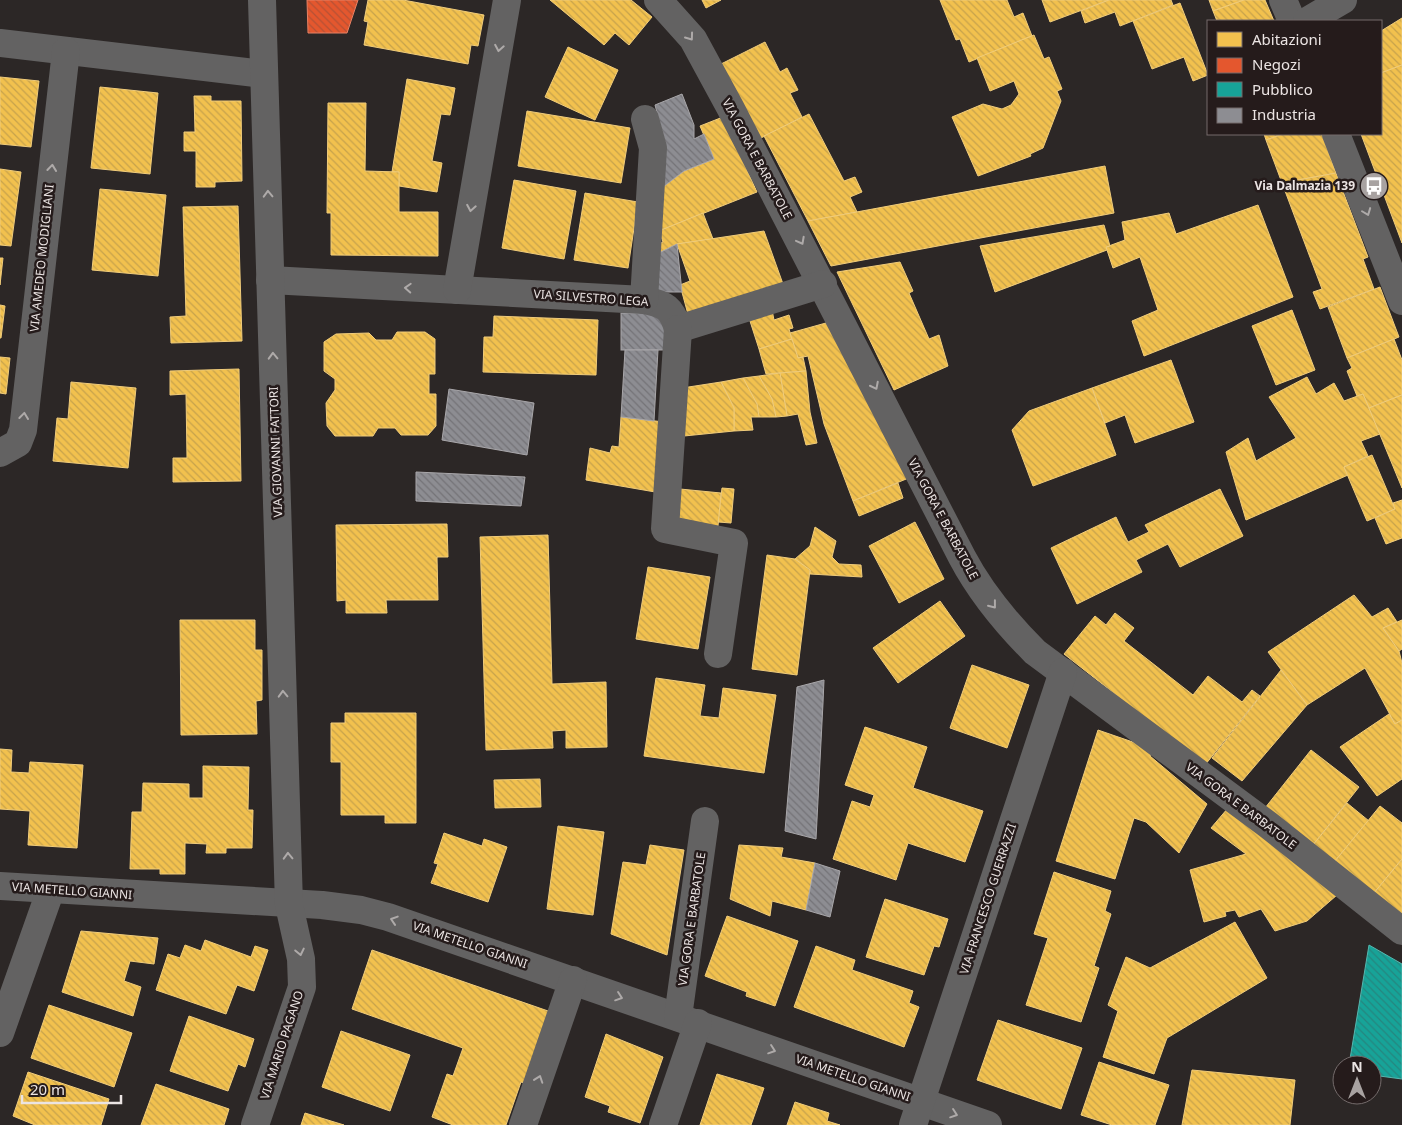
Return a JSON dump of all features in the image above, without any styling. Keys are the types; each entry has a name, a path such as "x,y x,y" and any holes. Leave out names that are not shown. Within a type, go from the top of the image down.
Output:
{"street":[{"name":"VIA GIOVANNI FATTORI","path":"262,0 289,905"},
{"path":"457,290 508,0"},
{"name":"VIA GORA E BARBATOLE","path":"658,0 693,39 823,284 970,571 985,595 1020,637 1036,652 1267,824 1402,930"},
{"path":"1284,0 1292,20"},
{"path":"1309,20 1343,0"},
{"path":"0,43 264,74"},
{"name":"VIA AMEDEO MODIGLIANI","path":"0,453 18,443 24,423 66,51"},
{"path":"644,300 653,148 645,119"},
{"path":"1336,135 1402,301"},
{"name":"VIA SILVESTRO LEGA","path":"270,280 644,300 655,302 674,314 678,329"},
{"path":"718,654 734,543 665,529 678,329 823,284"},
{"name":"VIA FRANCESCO GUERRAZZI","path":"916,1114 1063,672"},
{"name":"VIA GORA E BARBATOLE","path":"663,1125 688,1020 705,821"},
{"name":"VIA METELLO GIANNI","path":"0,886 346,908 369,912 688,1020 916,1114 988,1125"},
{"path":"0,1033 51,890"},
{"name":"VIA MARIO PAGANO","path":"255,1125 302,987 302,959 289,905"},
{"path":"523,1125 573,980"}],"building: Abitazioni":[{"path":"368,0 403,0 484,15 478,46 471,45 468,64 364,45 368,22 364,21"},
{"path":"550,0 631,0 652,17 629,45 615,33 604,45"},
{"path":"702,0 721,0 706,8"},
{"path":"940,0 1007,0 1014,17 1023,13 1032,36 969,62 960,39 956,40"},
{"path":"1042,0 1109,0 1050,22"},
{"path":"1109,0 1171,0 1173,5 1120,26 1115,12 1085,23 1081,11"},
{"path":"1209,0 1244,0 1213,11"},
{"path":"1244,0 1265,0 1274,20 1217,20 1213,11"},
{"path":"1180,3 1207,75 1193,81 1184,57 1152,69 1133,21"},
{"path":"1402,18 1402,65 1382,73 1382,30"},
{"path":"1034,35 1044,59 1049,57 1062,89 1057,91 1061,101 1043,148 1030,154 1031,156 978,176 952,117 983,104 1002,109 1011,105 1019,94 1014,81 990,91 977,58"},
{"path":"765,42 780,72 787,68 798,90 790,93 802,117 759,139 721,64"},
{"path":"568,47 618,70 595,120 545,97"},
{"path":"1402,65 1402,243 1361,135 1382,135 1382,73"},
{"path":"0,77 39,81 31,147 0,144"},
{"path":"407,79 455,88 450,115 441,114 432,161 442,163 437,192 399,186 399,172 392,172"},
{"path":"100,87 158,93 150,174 91,168"},
{"path":"194,96 211,96 211,101 241,101 242,181 215,182 215,187 196,187 196,151 184,151 184,132 195,132"},
{"path":"328,103 366,103 365,171 399,172 399,212 438,212 438,256 331,255 331,213 327,213"},
{"path":"527,111 630,128 621,183 518,166"},
{"path":"809,114 844,181 855,177 862,192 850,197 857,212 808,221 764,136"},
{"path":"723,117 757,192 659,231 659,190 684,171 714,159 700,126"},
{"path":"1264,135 1280,135 1266,140"},
{"path":"1280,135 1322,135 1336,173 1282,183 1266,140"},
{"path":"1105,166 1114,213 831,266 808,221"},
{"path":"0,169 21,172 11,246 0,245"},
{"path":"1336,173 1368,257 1363,259 1374,289 1320,309 1313,292 1322,289 1282,183"},
{"path":"514,180 576,191 564,259 502,248"},
{"path":"100,189 166,195 158,276 92,270"},
{"path":"585,193 638,202 628,268 574,260"},
{"path":"1258,205 1293,297 1144,356 1132,321 1158,310 1140,257 1113,268 1106,247 1125,240 1122,222 1169,213 1176,234"},
{"path":"238,206 242,341 171,343 170,317 186,316 183,207"},
{"path":"703,213 713,239 677,244 657,254 656,245 663,242 659,231"},
{"path":"1104,225 1110,246 1106,247 1107,250 995,292 980,246"},
{"path":"764,231 783,284 689,318 680,285 690,281 677,244"},
{"path":"0,258 3,258 0,285"},
{"path":"900,262 913,291 909,293 929,339 939,335 948,366 894,390 837,272"},
{"path":"1380,287 1399,337 1347,358 1328,307"},
{"path":"0,305 5,306 1,338 0,338"},
{"path":"772,310 774,320 789,315 793,328 789,329 792,339 759,349 749,318"},
{"path":"1292,310 1315,370 1276,385 1252,326"},
{"path":"494,316 598,320 596,375 483,372 484,337 493,337"},
{"path":"833,321 911,477 853,501 824,424 808,356 798,358 790,333"},
{"path":"397,332 425,332 435,339 435,374 429,374 429,394 436,394 436,426 428,435 401,435 395,428 378,428 373,436 335,436 327,426 326,403 335,390 335,379 324,371 324,342 336,334 369,333 376,340 392,340"},
{"path":"792,339 798,358 803,357 806,371 766,374 759,349"},
{"path":"1394,339 1402,360 1402,395 1369,408 1363,394 1357,396 1347,371 1352,368 1347,358"},
{"path":"0,357 10,358 6,394 0,393"},
{"path":"1171,360 1194,422 1135,443 1125,415 1105,423 1092,388"},
{"path":"239,369 241,481 173,482 173,458 187,458 186,394 170,395 170,371"},
{"path":"806,371 810,412 817,443 806,445 798,414 787,416 780,373"},
{"path":"780,373 787,416 776,417 772,399 759,376"},
{"path":"759,376 772,399 776,417 759,417 757,404 743,378"},
{"path":"1307,377 1316,394 1334,383 1344,401 1363,394 1380,434 1361,441 1368,456 1344,467 1348,475 1246,520 1226,452 1248,438 1256,461 1296,438 1269,397"},
{"path":"743,378 757,404 759,417 751,417 753,430 734,431 734,408 721,382"},
{"path":"71,382 136,388 128,468 53,461 57,418 68,419"},
{"path":"721,382 734,408 734,431 684,436 682,388"},
{"path":"1092,388 1116,455 1033,486 1012,430 1029,411"},
{"path":"1402,395 1402,488 1369,408"},
{"path":"621,417 664,422 661,493 586,480 590,448 610,453 612,446 619,447"},
{"path":"1372,455 1395,509 1367,521 1344,467"},
{"path":"898,483 903,498 859,516 853,501"},
{"path":"722,488 734,489 731,523 718,522"},
{"path":"680,489 721,493 718,526 677,522"},
{"path":"1220,489 1243,536 1180,567 1168,544 1136,560 1142,572 1077,604 1051,548 1116,517 1128,542 1149,532 1145,525"},
{"path":"1402,500 1402,538 1386,544 1375,518 1395,509 1393,503"},
{"path":"915,522 944,579 899,603 869,546"},
{"path":"447,524 448,557 437,557 438,600 386,600 387,613 346,613 346,600 337,601 336,525"},
{"path":"815,527 836,541 832,557 839,564 861,565 862,577 810,574 810,570 795,559 810,546"},
{"path":"548,535 552,684 606,682 607,747 566,748 566,730 552,731 553,748 486,750 480,537"},
{"path":"767,555 795,559 810,570 797,675 752,669"},
{"path":"648,567 710,577 698,649 636,639"},
{"path":"1354,595 1372,617 1388,608 1397,622 1383,628 1399,651 1402,663 1402,720 1395,724 1365,668 1307,705 1268,652"},
{"path":"940,601 965,636 898,683 873,648"},
{"path":"1115,613 1134,628 1124,641 1193,695 1208,676 1242,702 1252,690 1260,696 1205,765 1064,654 1095,616 1106,625"},
{"path":"180,620 255,620 255,650 262,650 262,700 256,701 257,734 181,735"},
{"path":"1402,620 1402,649 1399,651 1383,628"},
{"path":"972,665 1029,685 1007,748 950,728"},
{"path":"1281,670 1307,705 1242,781 1212,758"},
{"path":"656,678 705,685 700,716 719,718 723,688 776,695 764,773 644,756"},
{"path":"345,713 416,713 416,823 385,823 385,815 341,815 341,762 331,762 331,723 345,723"},
{"path":"1389,714 1395,724 1402,720 1402,779 1377,796 1340,747"},
{"path":"865,727 927,747 913,788 983,811 965,862 908,843 896,880 833,859 852,801 870,807 874,795 845,785"},
{"path":"1098,730 1153,749 1150,756 1207,804 1179,853 1146,822 1134,818 1115,879 1056,861"},
{"path":"0,749 12,750 11,772 29,773 30,762 83,765 77,848 28,845 30,811 0,809"},
{"path":"1311,750 1359,787 1313,845 1265,808"},
{"path":"203,766 249,767 248,810 253,810 252,848 226,848 226,853 206,853 207,844 185,843 185,874 160,874 160,869 130,869 132,812 142,812 143,783 189,784 189,798 203,798"},
{"path":"540,779 541,807 495,808 494,780"},
{"path":"1347,803 1369,821 1335,861 1313,845"},
{"path":"1380,806 1402,823 1402,859 1374,893 1335,861"},
{"path":"1228,808 1337,895 1307,921 1275,931 1261,909 1239,917 1235,910 1225,912 1226,916 1204,922 1190,870 1246,854 1211,828"},
{"path":"558,826 604,832 593,915 547,909"},
{"path":"444,833 482,846 484,839 507,847 488,902 431,883 438,864 434,863"},
{"path":"650,845 684,850 667,955 611,934 623,862 646,865"},
{"path":"739,845 783,848 781,857 815,863 806,910 772,901 770,916 730,899"},
{"path":"1402,859 1402,915 1374,893"},
{"path":"1054,872 1111,891 1105,911 1111,914 1094,966 1099,968 1081,1022 1026,1005 1048,938 1034,934"},
{"path":"885,899 948,919 939,947 934,946 924,975 866,957"},
{"path":"727,916 798,941 775,1006 746,996 747,992 705,976"},
{"path":"1235,922 1267,978 1167,1038 1154,1074 1103,1057 1118,1011 1108,1005 1126,957 1150,968"},
{"path":"81,931 158,938 154,964 130,961 124,981 141,987 133,1016 62,992"},
{"path":"205,940 251,957 255,946 268,950 254,991 237,985 226,1014 156,990 168,954 180,958 185,945 201,951"},
{"path":"816,946 855,960 852,970 913,991 909,1003 919,1007 904,1047 794,1007"},
{"path":"372,950 551,1012 526,1084 521,1082 506,1125 453,1125 432,1117 447,1074 453,1076 463,1048 352,1009"},
{"path":"49,1005 132,1033 114,1087 31,1058"},
{"path":"189,1016 254,1039 245,1067 238,1064 228,1091 170,1071"},
{"path":"998,1020 1082,1048 1061,1109 977,1080"},
{"path":"341,1031 410,1055 390,1111 322,1087"},
{"path":"606,1034 663,1057 640,1123 608,1112 610,1106 585,1097"},
{"path":"1099,1062 1169,1085 1155,1125 1112,1125 1081,1115"},
{"path":"1192,1070 1295,1080 1290,1125 1182,1125"},
{"path":"28,1072 109,1099 101,1125 35,1125 13,1116"},
{"path":"717,1074 764,1088 751,1125 700,1125"},
{"path":"156,1084 229,1109 224,1125 141,1125"},
{"path":"795,1102 829,1113 827,1121 840,1125 787,1125"},
{"path":"305,1113 344,1125 301,1125"}],"building: Negozi":[{"path":"307,0 358,0 347,33 308,33"}],"building: Pubblico":[{"path":"1369,945 1402,964 1402,1079 1382,1076 1382,1055 1351,1055"}],"building: Industria":[{"path":"682,94 694,125 694,139 704,134 714,159 684,171 659,190 666,146 655,105"},
{"path":"677,244 682,292 655,292 657,254"},
{"path":"621,313 666,313 666,350 621,350"},
{"path":"625,350 658,350 654,421 621,417"},
{"path":"449,389 534,403 527,455 442,440"},
{"path":"416,472 525,477 521,506 416,501"},
{"path":"824,680 816,839 785,831 797,687"},
{"path":"815,863 840,871 830,917 806,910"}],"place":[{"name":"Via Dalmazia 139","path":"1374,186"}]}
